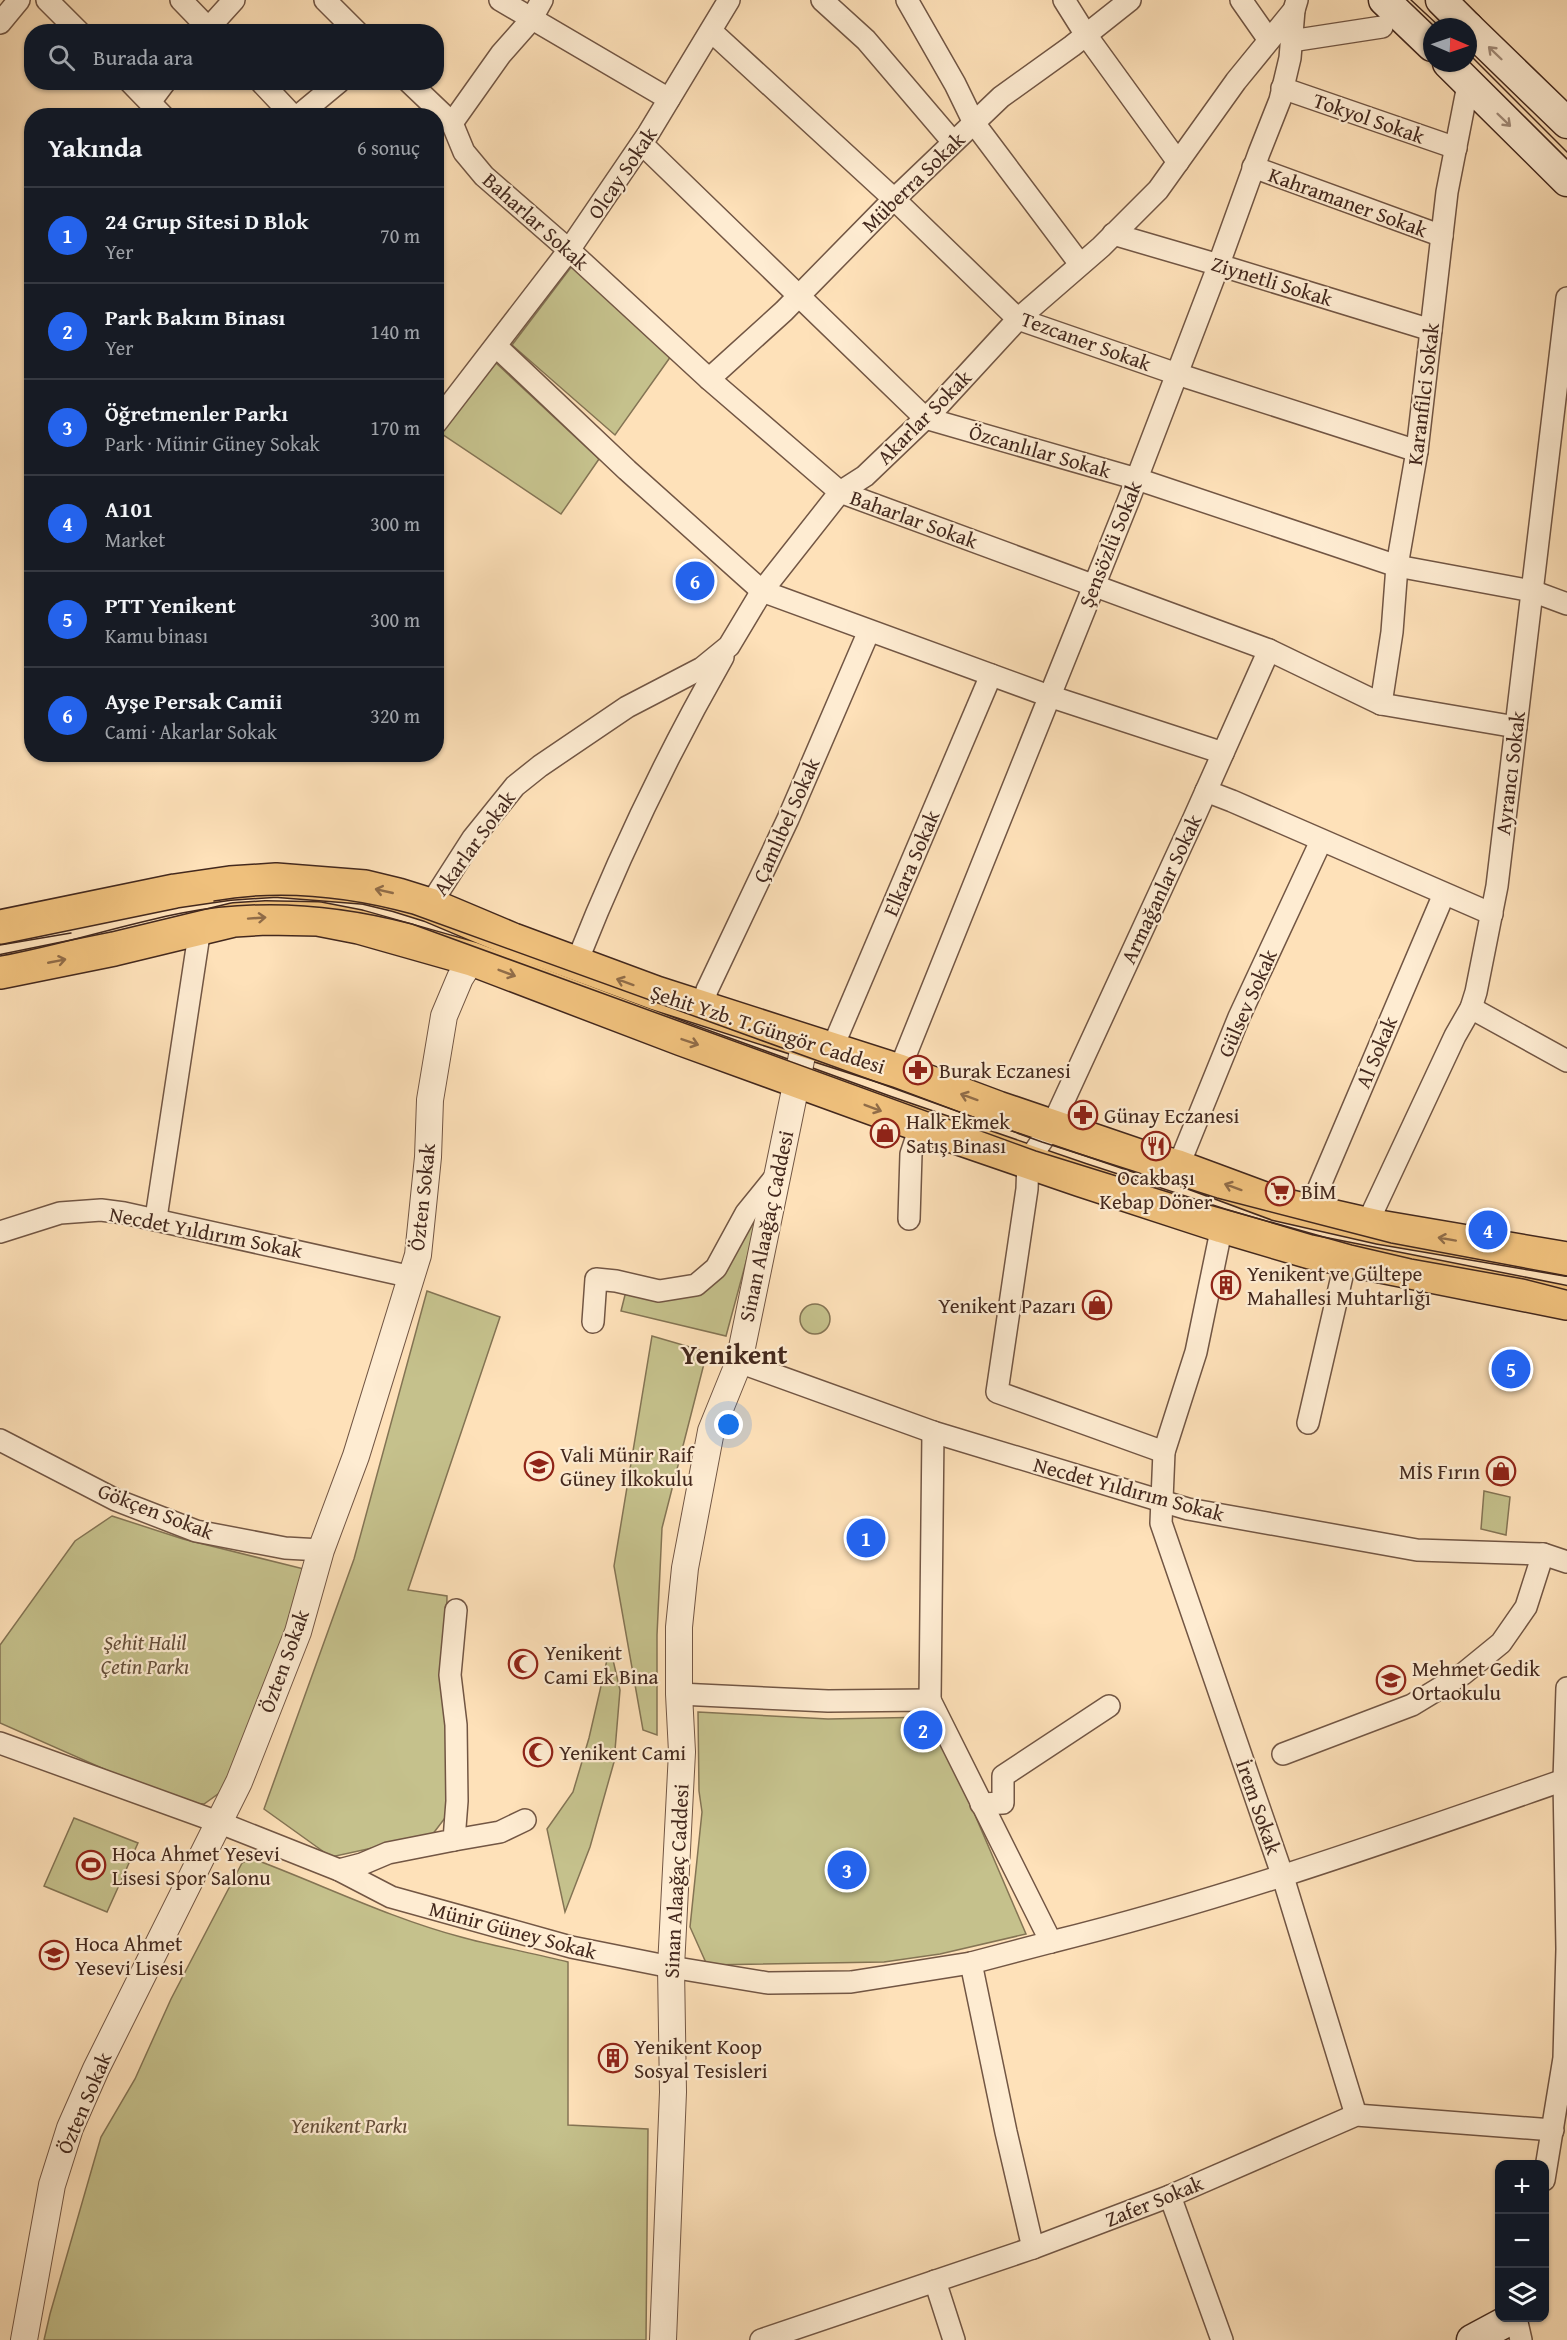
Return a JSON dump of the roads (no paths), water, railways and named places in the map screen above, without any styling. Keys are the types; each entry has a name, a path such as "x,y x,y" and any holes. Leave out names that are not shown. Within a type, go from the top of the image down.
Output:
{"main road":[{"path":"1441,0 1459,18"},
{"path":"1383,13 1423,40"},
{"path":"1477,36 1567,123"},
{"path":"1456,72 1567,181"},
{"name":"Şehit Yzb. T.Güngör Caddesi","path":"0,927 175,891 230,883 276,880 365,887 398,894 429,905 576,964 702,1009 898,1071 1052,1126 1178,1167 1278,1204 1367,1224 1567,1259"},
{"name":"Şehit Yzb. T.Güngör Caddesi","path":"0,972 114,950 234,920 266,918 318,920 381,933 472,959 682,1039 921,1125 1222,1226 1310,1252 1567,1303"},
{"path":"1472,2340 1506,2322"}],"street":[{"path":"0,23 19,0"},
{"path":"47,0 71,24"},
{"path":"181,0 203,24"},
{"path":"213,24 234,0"},
{"path":"325,0 349,24"},
{"path":"500,0 669,99"},
{"path":"452,123 501,54 531,20 542,0"},
{"name":"Olcay Sokak","path":"444,413 569,250 642,144 729,0"},
{"path":"822,0 866,40 953,142"},
{"path":"907,0 956,84 974,123 1080,264"},
{"path":"1064,0 1086,35 1178,162"},
{"name":"Müberra Sokak","path":"709,379 798,296 894,199 1001,97 1130,0"},
{"path":"1242,0 1269,40"},
{"name":"Akarlar Sokak","path":"429,905 473,838 515,786 540,766 627,707 702,668 729,646 762,591 840,492 865,476 925,418 1018,319 1113,234 1158,190 1236,81 1296,5"},
{"name":"Şensözlü Sokak","path":"898,1071 1137,479 1219,265 1282,88 1296,5"},
{"path":"1291,41 1383,13"},
{"name":"Tezcaner Sokak","path":"711,31 894,199 1018,319 1177,374 1417,451"},
{"name":"Karanfilci Sokak","path":"1381,704 1392,632 1397,566 1417,451 1448,192 1468,85"},
{"name":"Tokyol Sokak","path":"1282,88 1456,148"},
{"path":"138,90 156,108"},
{"path":"157,108 163,90"},
{"path":"269,90 287,108"},
{"path":"305,108 329,90"},
{"name":"Baharlar Sokak","path":"417,90 436,108"},
{"name":"Baharlar Sokak","path":"444,115 452,123 464,152 484,176 569,250 709,379 840,492 1269,650 1381,704 1516,727"},
{"name":"Özcanlılar Sokak","path":"642,144 925,418 1137,479 1397,566 1532,591 1567,604"},
{"name":"Kahramaner Sokak","path":"1253,167 1442,236"},
{"name":"Ziynetli Sokak","path":"1113,234 1431,330"},
{"name":"Ayrancı Sokak","path":"1367,1224 1455,1036 1471,1008 1492,914 1567,298"},
{"path":"496,346 627,470 762,591 1049,696 1223,753"},
{"name":"Çamlıbel Sokak","path":"702,1009 707,990 788,819 869,631"},
{"path":"576,964 678,736 729,646"},
{"name":"Armağanlar Sokak","path":"1028,1161 1052,1126 1269,650"},
{"name":"Elkara Sokak","path":"818,1046 991,675"},
{"path":"1206,791 1492,914"},
{"name":"Gülsev Sokak","path":"1178,1167 1239,1017 1321,841"},
{"name":"Al Sokak","path":"1309,1211 1444,894"},
{"path":"156,1218 200,928"},
{"name":"Özten Sokak","path":"24,2340 52,2185 70,2128 96,2069 239,1782 298,1632 321,1550 356,1456 418,1255 428,1157 430,1100 444,1016 460,978 472,959"},
{"path":"1471,1008 1567,1061"},
{"name":"Sinan Alaağaç Caddesi","path":"663,2340 673,2092 671,1967 682,1752 679,1627 694,1515 711,1431 739,1362 796,1079 818,1046"},
{"path":"909,1220 911,1154 921,1125"},
{"path":"1028,1161 1028,1189 997,1392 1164,1452"},
{"path":"593,1322 596,1279 659,1291 696,1285 716,1268 746,1213 776,1176"},
{"name":"Necdet Yıldırım Sokak","path":"0,1232 60,1213 101,1210 156,1218 411,1277"},
{"name":"İrem Sokak","path":"1222,1226 1196,1352 1164,1452 1161,1523 1283,1877 1356,2115"},
{"path":"1308,1423 1346,1259"},
{"name":"Necdet Yıldırım Sokak","path":"739,1362 933,1432 1188,1509 1417,1550 1543,1554 1567,1562"},
{"path":"933,1432 930,1700 1051,1941"},
{"name":"Gökçen Sokak","path":"0,1440 116,1500 196,1531 285,1548 321,1550"},
{"path":"1283,1754 1412,1705 1463,1674 1501,1643 1526,1607 1543,1554"},
{"path":"454,1840 457,1801 456,1725 450,1675 456,1610"},
{"path":"1548,2160 1564,2047 1567,1949 1564,1780 1567,1688"},
{"path":"679,1694 828,1701 930,1700"},
{"path":"981,1804 1003,1803 1003,1776 1109,1706"},
{"name":"Münir Güney Sokak","path":"0,1743 218,1822 339,1870 391,1898 571,1947 768,1983 850,1982 971,1963 1133,1922 1283,1877 1564,1780"},
{"path":"339,1870 362,1864 388,1853 500,1832 525,1820"},
{"path":"971,1963 1033,2248"},
{"name":"Zafer Sokak","path":"761,2340 1033,2248 1170,2196 1356,2115 1553,2130"},
{"path":"1170,2196 1222,2340"},
{"path":"935,2281 954,2340"},
{"path":"1515,2322 1521,2340"}],"tram line":[{"path":"1411,0 1430,18"},
{"path":"1477,62 1567,152"},
{"path":"214,901 264,895 313,896 363,903 412,914 1042,1142 1217,1198 1391,1243 1567,1276"},
{"path":"0,956 211,908 297,905 383,917 412,924 1036,1151 1210,1205 1352,1245 1412,1259 1524,1279 1567,1290"},
{"path":"0,945 71,933"}],"place":[{"name":"Ayşe Persak Camii","path":"695,581"},
{"name":"Burak Eczanesi","path":"918,1070"},
{"name":"Günay Eczanesi","path":"1083,1115"},
{"name":"Halk Ekmek Satış Binası","path":"885,1133"},
{"name":"Ocakbaşı Kebap Döner","path":"1156,1146"},
{"name":"BİM","path":"1280,1191"},
{"name":"A101","path":"1488,1230"},
{"name":"Yenikent ve Gültepe Mahallesi Muhtarlığı","path":"1226,1285"},
{"name":"Yenikent Pazarı","path":"1097,1305"},
{"name":"PTT Yenikent","path":"1511,1369"},
{"name":"Vali Münir Raif Güney İlkokulu","path":"539,1466"},
{"name":"MİS Fırın","path":"1501,1471"},
{"name":"24 Grup Sitesi D Blok","path":"866,1538"},
{"name":"Yenikent Cami Ek Bina","path":"523,1664"},
{"name":"Mehmet Gedik Ortaokulu","path":"1391,1680"},
{"name":"Park Bakım Binası","path":"923,1730"},
{"name":"Yenikent Cami","path":"538,1752"},
{"name":"Hoca Ahmet Yesevi Lisesi Spor Salonu","path":"91,1865"},
{"name":"Öğretmenler Parkı","path":"847,1870"},
{"name":"Hoca Ahmet Yesevi Lisesi","path":"54,1955"},
{"name":"Yenikent Koop Sosyal Tesisleri","path":"613,2058"}],"district":[{"name":"Yenikent","path":"734,1354"}],"park label":[{"name":"Şehit Halil Çetin Parkı","path":"145,1654"},
{"name":"Yenikent Parkı","path":"349,2125"}]}
